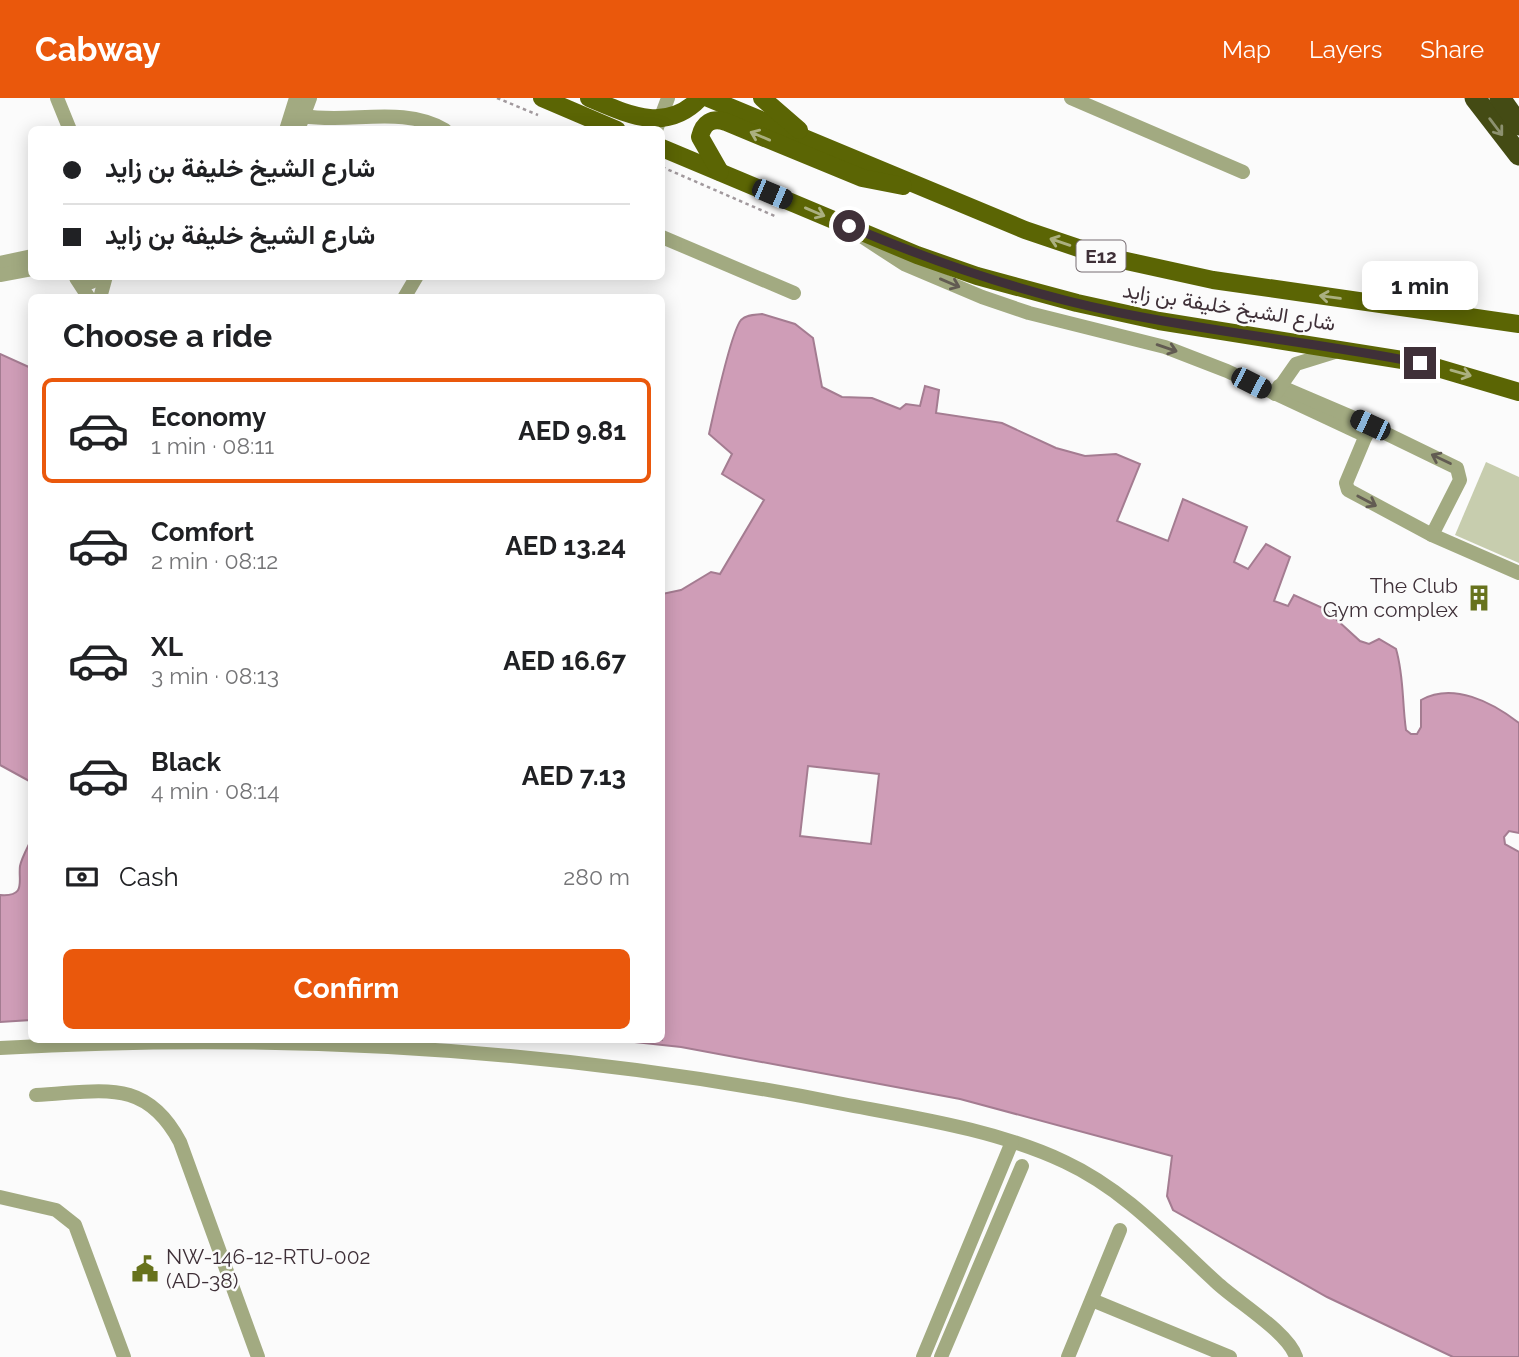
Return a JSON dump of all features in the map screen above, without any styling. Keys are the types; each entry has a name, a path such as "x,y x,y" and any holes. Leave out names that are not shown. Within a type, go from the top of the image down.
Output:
{"highway":[{"path":"1475,98 1519,155"},
{"path":"1500,98 1519,125"}],"main road":[{"path":"542,98 608,126"},
{"path":"589,98 658,125 683,112 700,98"},
{"name":"شارع الشيخ خليفة بن زايد","path":"708,98 1062,243 1137,265 1213,280 1519,324"},
{"path":"762,98 812,141"},
{"path":"721,173 700,137 705,124 712,120 726,122 862,178 890,185 917,185"},
{"name":"شارع الشيخ خليفة بن زايد","path":"665,149 947,266 1077,303 1159,321 1343,348 1457,372 1519,392"}],"street":[{"path":"57,98 69,126"},
{"path":"287,126 296,98"},
{"path":"310,98 300,123 404,115 425,119 438,126"},
{"path":"658,125 668,98"},
{"path":"1071,98 1243,172"},
{"path":"849,226 875,248 897,261 982,297 1029,313 1165,347 1277,391 1457,468 1460,480 1432,535"},
{"path":"665,238 794,293"},
{"path":"0,263 28,257"},
{"path":"0,275 28,269"},
{"path":"1277,391 1287,373 1301,360 1330,355 1343,348"},
{"path":"1368,430 1346,488 1432,535 1519,573"},
{"path":"0,1048 173,1043"},
{"path":"244,1043 351,1046 506,1057 732,1084 879,1111 1012,1142 1074,1166 1126,1198 1236,1300 1281,1334 1296,1357"},
{"path":"36,1095 117,1092 137,1096 156,1106 170,1122 180,1142 258,1357"},
{"path":"923,1357 1012,1142"},
{"path":"941,1357 1022,1166"},
{"path":"0,1197 56,1210 75,1225 124,1357"},
{"path":"1068,1357 1120,1230"},
{"path":"1092,1300 1230,1357"}],"path":[{"path":"497,98 548,119"},
{"path":"665,168 777,217"}],"green space":[{"path":"1486,462 1519,477 1519,563 1455,535"}],"shaded area":[{"path":"762,314 795,324 813,338 822,387 842,397 872,398 900,409 906,404 920,406 925,386 939,390 936,413 1002,423 1056,448 1085,456 1116,454 1140,464 1117,521 1168,541 1183,499 1247,527 1234,562 1248,569 1266,544 1290,557 1274,601 1288,606 1294,595 1325,609 1360,641 1369,644 1379,639 1396,649 1402,679 1406,730 1411,734 1417,734 1421,727 1421,700 1446,693 1485,702 1519,723 1519,833 1509,831 1504,837 1505,844 1519,852 1519,1357 1453,1357 1327,1297 1173,1210 1167,1196 1172,1156 960,1099 681,1047 644,1043 665,1043 665,593 681,590 711,572 720,574 764,500 722,474 732,454 709,434 732,341 741,320","holes":["808,766 879,774 871,844 800,836"]},
{"path":"0,354 28,367 28,780 0,765"},
{"path":"28,847 28,1020 0,1022 0,895 18,891 20,866"}],"place":[{"name":"The Club Gym complex","path":"1479,598"},
{"name":"NW-146-12-RTU-002 (AD-38)","path":"145,1269"}],"route":[{"path":"849,226 947,266 1077,303 1159,321 1281,338 1420,363"}]}
